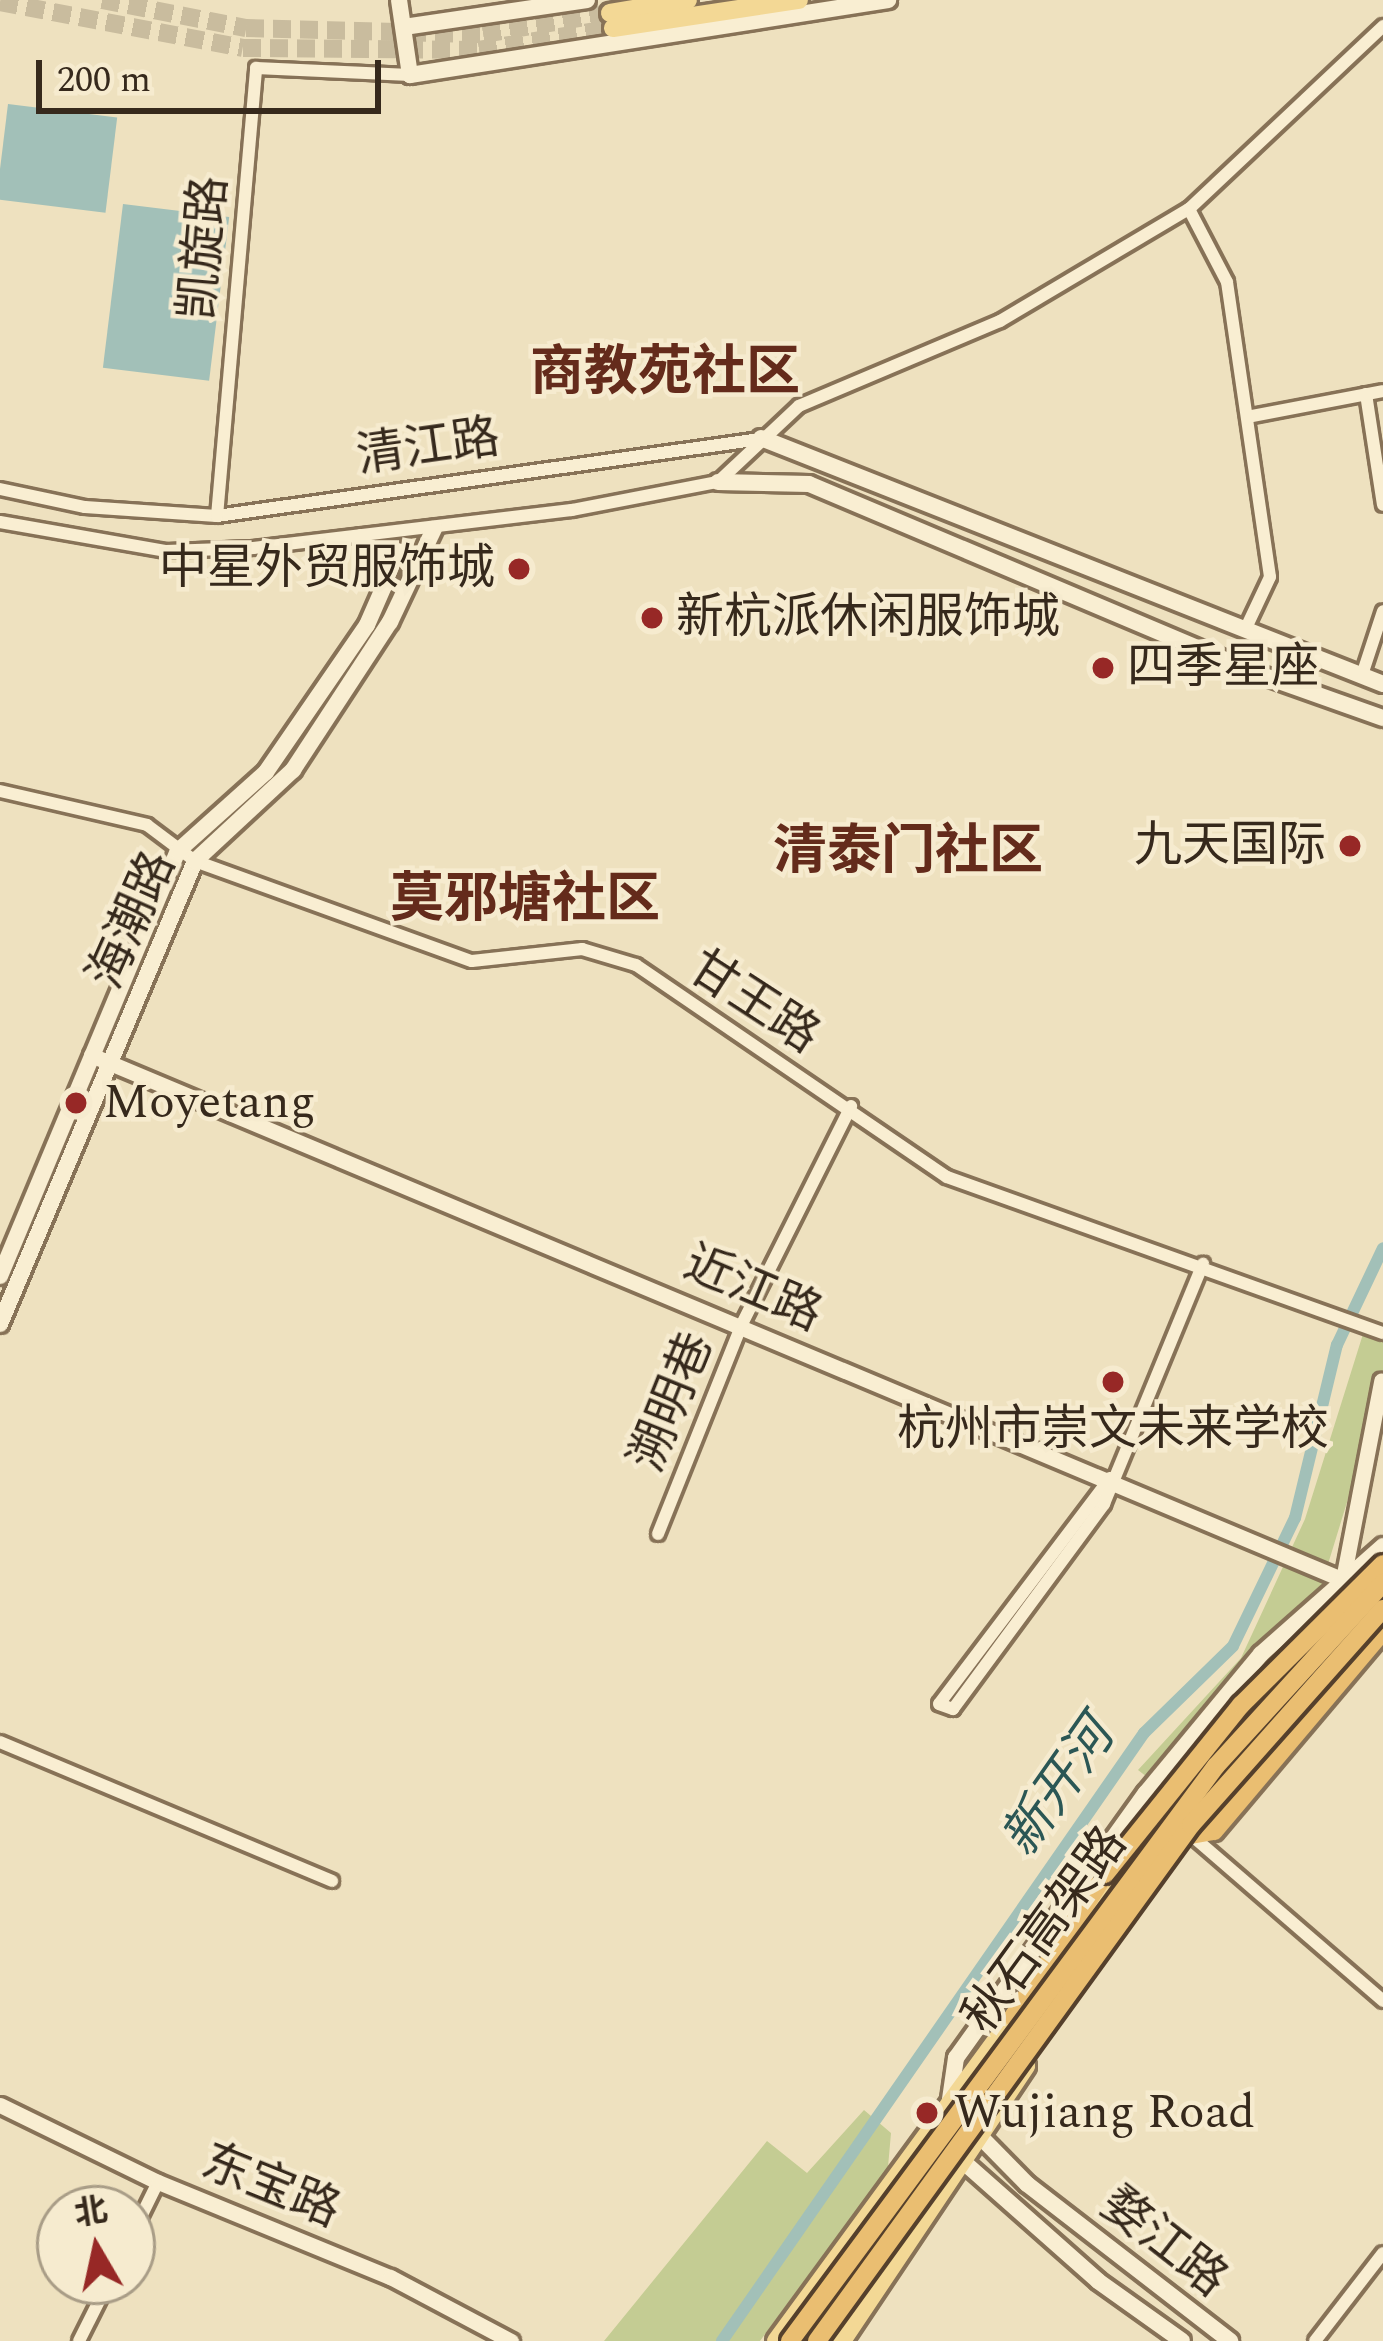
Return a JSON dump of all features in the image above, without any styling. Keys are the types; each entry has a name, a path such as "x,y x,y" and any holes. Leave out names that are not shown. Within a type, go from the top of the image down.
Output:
{"highway":[{"path":"1013,2017 1105,1874 1241,1705 1383,1565"},
{"name":"秋石高架路","path":"790,2341 1179,1814 1256,1717 1383,1583"},
{"name":"秋石高架路","path":"817,2341 1191,1826 1381,1606"},
{"path":"1191,1835 1214,1831 1383,1631"}],"main road":[{"path":"400,0 410,75 888,0"},
{"path":"404,27 587,0"},
{"path":"688,0 611,20 799,0"},
{"name":"清江路","path":"761,438 1383,684"},
{"name":"清江路","path":"718,482 809,484 1038,583 1383,718"},
{"name":"海潮路","path":"0,1324 111,1064 186,856 292,770 390,622 434,529"},
{"path":"362,537 384,586"},
{"path":"384,586 397,551 418,556"},
{"name":"海潮路","path":"0,1276 91,1055 186,856 266,772 367,625 384,586"},
{"path":"948,2105 956,2058 1146,1793 1261,1654 1343,1574 1383,1546"},
{"path":"776,2341 1167,1812 1383,1565"},
{"path":"842,2341 1241,1761 1381,1606"},
{"name":"婺江路","path":"948,2105 1120,2261 1230,2341"},
{"name":"婺江路","path":"932,2134 1098,2281 1182,2341"}],"street":[{"path":"718,482 799,406 1000,321 1189,209 1383,26"},
{"path":"1370,39 1383,52"},
{"name":"凯旋路","path":"217,516 256,68 410,75"},
{"path":"1189,209 1227,282 1270,577 1246,628"},
{"path":"1247,417 1383,391"},
{"path":"1366,394 1383,505"},
{"name":"清江路","path":"0,489 85,507 217,516 761,438"},
{"name":"清江路","path":"0,522 166,551 434,529 718,482"},
{"path":"1362,676 1383,611"},
{"name":"甘王路","path":"0,791 147,825 186,856 472,961 564,948 636,965 722,1029 851,1106 947,1177 1203,1264 1383,1333"},
{"name":"近江路","path":"91,1055 1343,1574 1381,1606"},
{"name":"溯明巷","path":"658,1534 741,1326 851,1106"},
{"path":"1110,1478 1084,1504 939,1704 953,1709 1104,1504 1110,1478 1203,1264"},
{"path":"1343,1574 1381,1381"},
{"path":"0,1742 332,1881"},
{"path":"1146,1793 1383,2001"},
{"name":"东宝路","path":"0,2105 158,2182 487,2325 511,2341"},
{"path":"156,2186 158,2182"},
{"path":"1315,2341 1383,2253"},
{"path":"79,2341 97,2305"},
{"path":"474,2341 487,2325"}],"green space":[{"path":"1363,1334 1383,1342 1383,1385 1305,1639 1178,1801 1138,1770 1241,1658 1305,1519"},
{"path":"864,2110 891,2133 888,2167 760,2341 604,2341 767,2141 807,2173"}],"water":[{"path":"8,104 117,117 105,213 0,200"},
{"path":"123,204 229,217 209,381 103,368"}],"waterway":[{"name":"新开河","path":"722,2341 1144,1733 1233,1646 1295,1518 1337,1345 1383,1248"}],"tunnel":[{"path":"102,0 246,28 483,34 610,13"},
{"path":"0,2 243,48 479,50 613,28"}],"place":[{"name":"中星外贸服饰城","path":"519,569"},
{"name":"新杭派休闲服饰城","path":"652,618"},
{"name":"四季星座","path":"1103,668"},
{"name":"九天国际","path":"1350,846"},
{"name":"Moyetang","path":"76,1103"},
{"name":"杭州市崇文未来学校","path":"1113,1382"},
{"name":"Wujiang Road","path":"927,2113"}],"district":[{"name":"商教苑社区","path":"665,373"},
{"name":"清泰门社区","path":"908,852"},
{"name":"莫邪塘社区","path":"525,900"}]}
